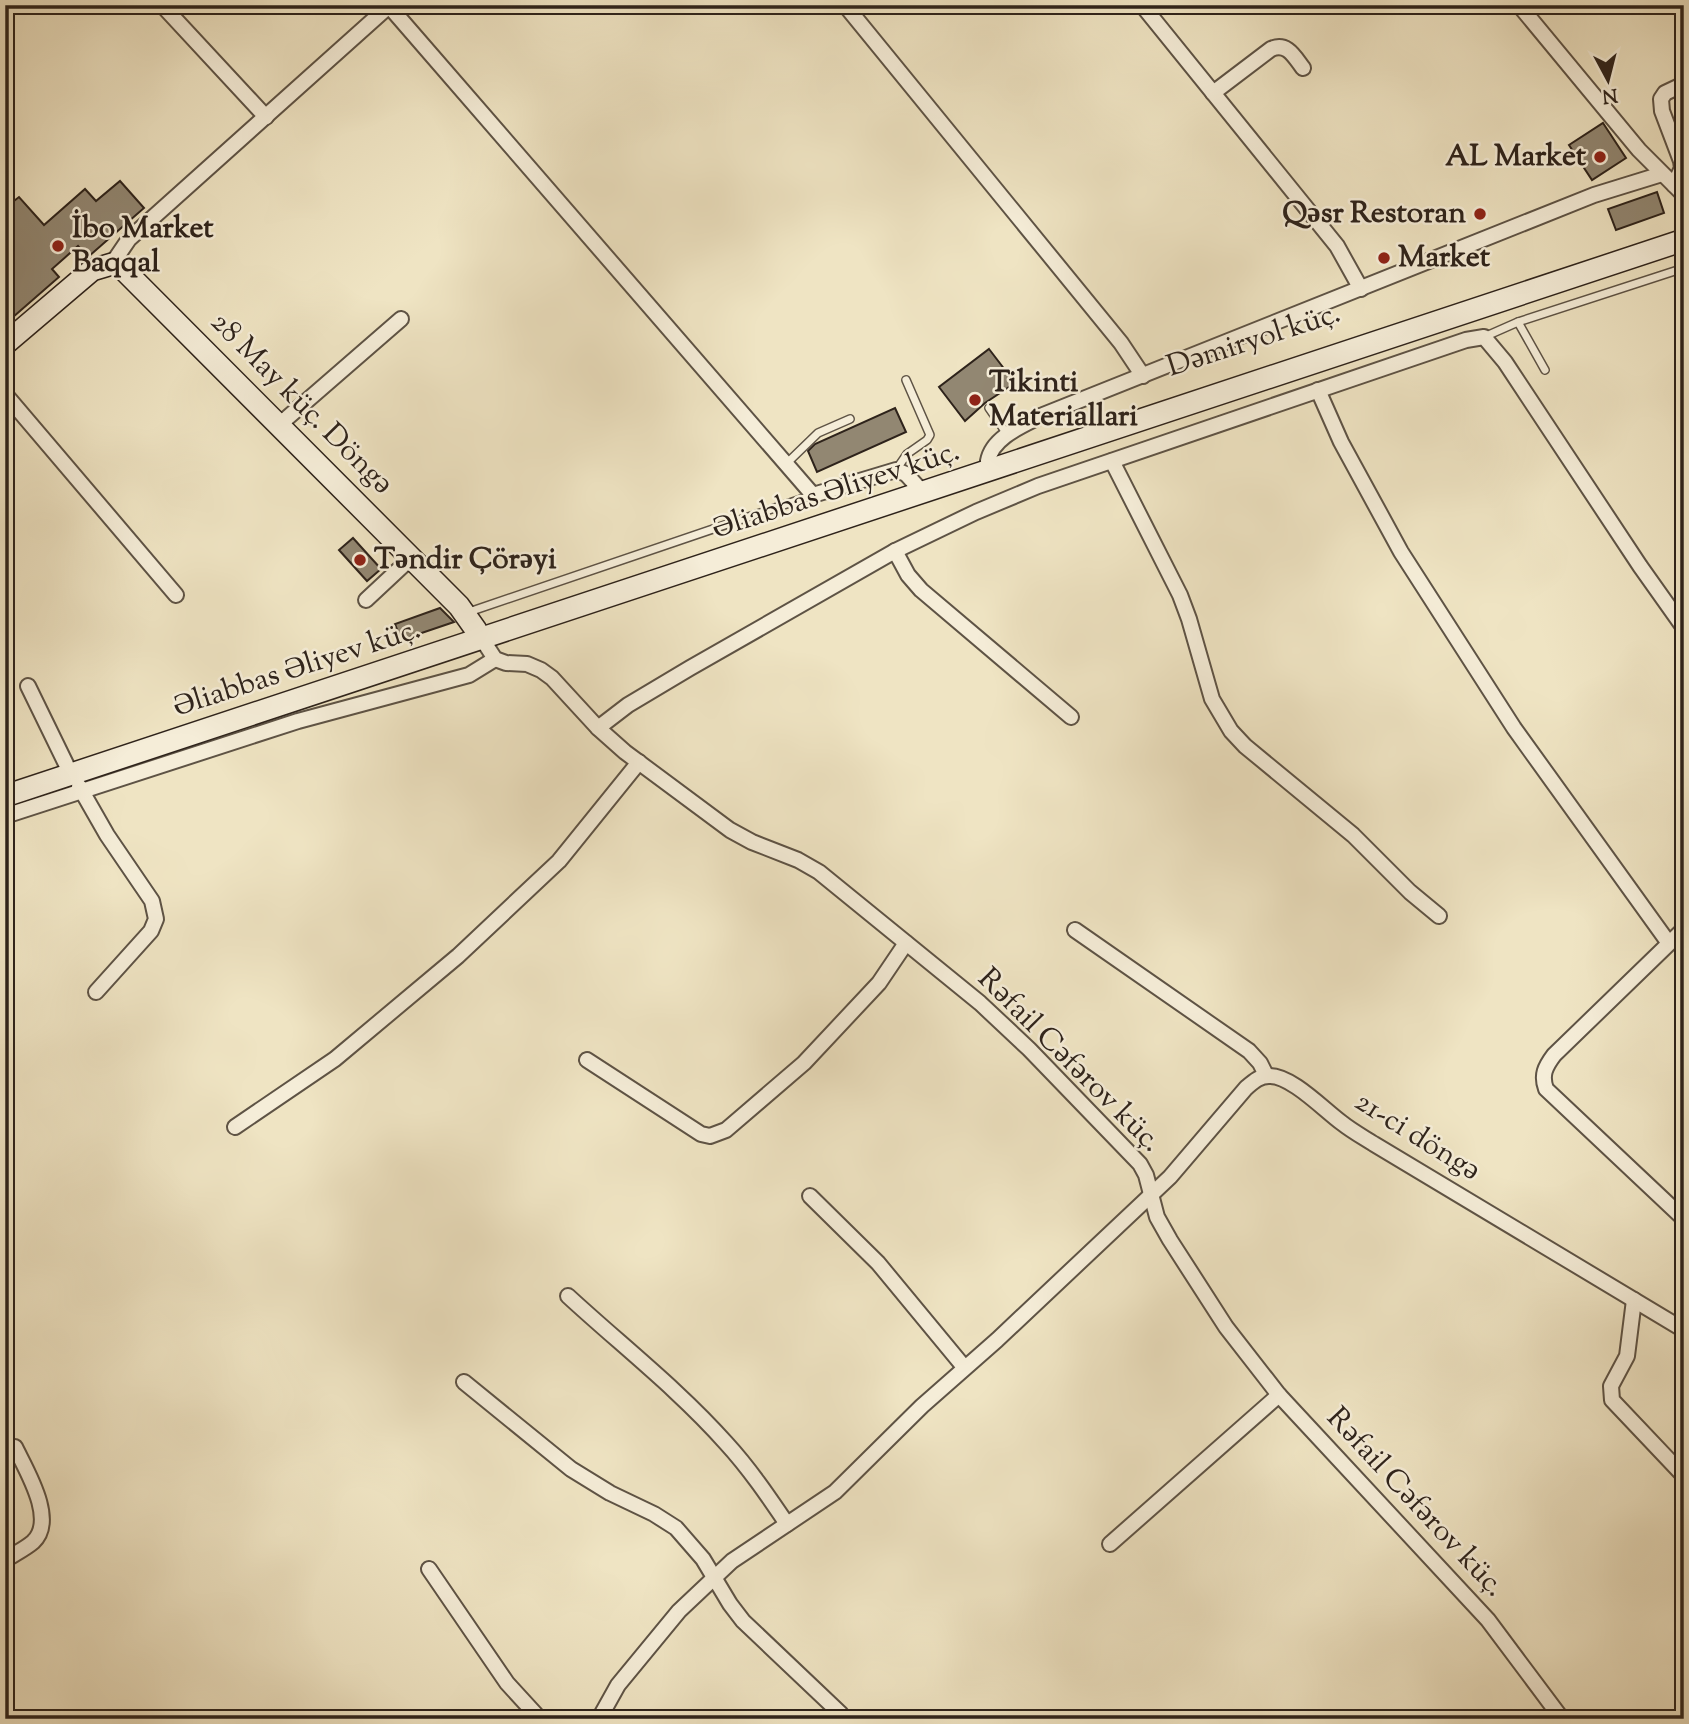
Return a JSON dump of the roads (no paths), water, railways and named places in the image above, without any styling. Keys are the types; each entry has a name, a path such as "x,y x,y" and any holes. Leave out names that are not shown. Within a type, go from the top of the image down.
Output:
{"main road":[{"name":"Dəmiryol küç.","path":"5,784 73,777 475,628 918,486 1684,230"},
{"name":"Əliabbas Əliyev küç.","path":"475,628 1684,240"},
{"path":"5,344 92,270 112,264"},
{"name":"28 May küç. Döngə","path":"112,264 128,272 411,558 475,628"},
{"path":"5,796 73,777"}],"street":[{"path":"162,5 266,117"},
{"path":"845,5 1121,343 1143,376"},
{"path":"1142,5 1338,246 1361,289"},
{"path":"1519,5 1639,150 1679,190"},
{"path":"112,264 129,239 389,6 813,495 896,470 906,474 918,486"},
{"path":"1213,93 1271,49 1279,46 1286,47 1303,68"},
{"path":"1679,190 1681,161 1662,111 1661,99 1665,93 1684,83"},
{"path":"988,461 997,444 1007,435 1043,415 1594,195 1662,174"},
{"path":"279,425 401,319"},
{"path":"598,728 652,690 895,551 976,512 1038,486 1466,340 1484,337 1505,362 1684,628"},
{"path":"1318,390 1341,442 1401,552 1514,728 1668,942"},
{"path":"5,394 176,595"},
{"path":"1112,461 1180,595 1212,699 1231,731 1245,746 1353,835 1410,892 1439,916"},
{"path":"895,551 908,575 921,590 1071,717"},
{"path":"366,600 411,558"},
{"path":"5,816 73,777 142,770 298,721 469,675 495,659 475,628"},
{"name":"Rəfail Cəfərov küç.","path":"495,659 506,663 527,664 541,670 552,678 598,728 730,830 798,860 818,872 981,1003 1048,1069 1140,1164 1146,1175 1157,1217 1170,1240 1227,1327 1279,1395 1489,1620 1562,1719"},
{"path":"28,686 73,777 107,835 152,901 156,919 151,931 96,992"},
{"path":"235,1127 334,1059 486,930 559,861 639,762"},
{"path":"1684,929 1554,1055 1546,1066 1542,1079 1546,1089 1684,1219"},
{"path":"598,1719 618,1685 647,1648 713,1578 732,1562 835,1492 964,1367 997,1340 1151,1194 1187,1158 1246,1088 1266,1075 1249,1051 1075,930"},
{"path":"587,1060 701,1134 719,1134 755,1107 804,1063 878,984 906,943"},
{"name":"21-ci döngə","path":"1266,1075 1278,1076 1290,1083 1374,1144 1634,1300 1681,1324"},
{"path":"810,1196 878,1263 964,1367"},
{"path":"568,1296 694,1410 725,1442 788,1524"},
{"path":"1634,1300 1627,1356 1611,1387 1612,1400 1684,1476"},
{"path":"464,1382 572,1469 610,1493 676,1528 691,1542 743,1621 841,1714"},
{"path":"1110,1544 1279,1395"},
{"path":"5,1560 34,1542 41,1531 43,1515 15,1447"},
{"path":"429,1569 507,1683 540,1719"}],"lane":[{"path":"1484,337 1518,322 1684,268"},
{"path":"1518,322 1545,370"},
{"path":"896,470 907,454 928,440 930,435 906,380"},
{"path":"989,408 1007,435"},
{"path":"786,464 818,433 850,419"},
{"path":"475,628 813,495"}],"place":[{"name":"AL Market","path":"1600,157"},
{"name":"Qəsr Restoran","path":"1480,214"},
{"name":"İbo Market Baqqal","path":"58,246"},
{"name":"Market","path":"1384,258"},
{"name":"Tikinti Materiallari","path":"975,400"},
{"name":"Təndir Çörəyi","path":"360,560"}]}
